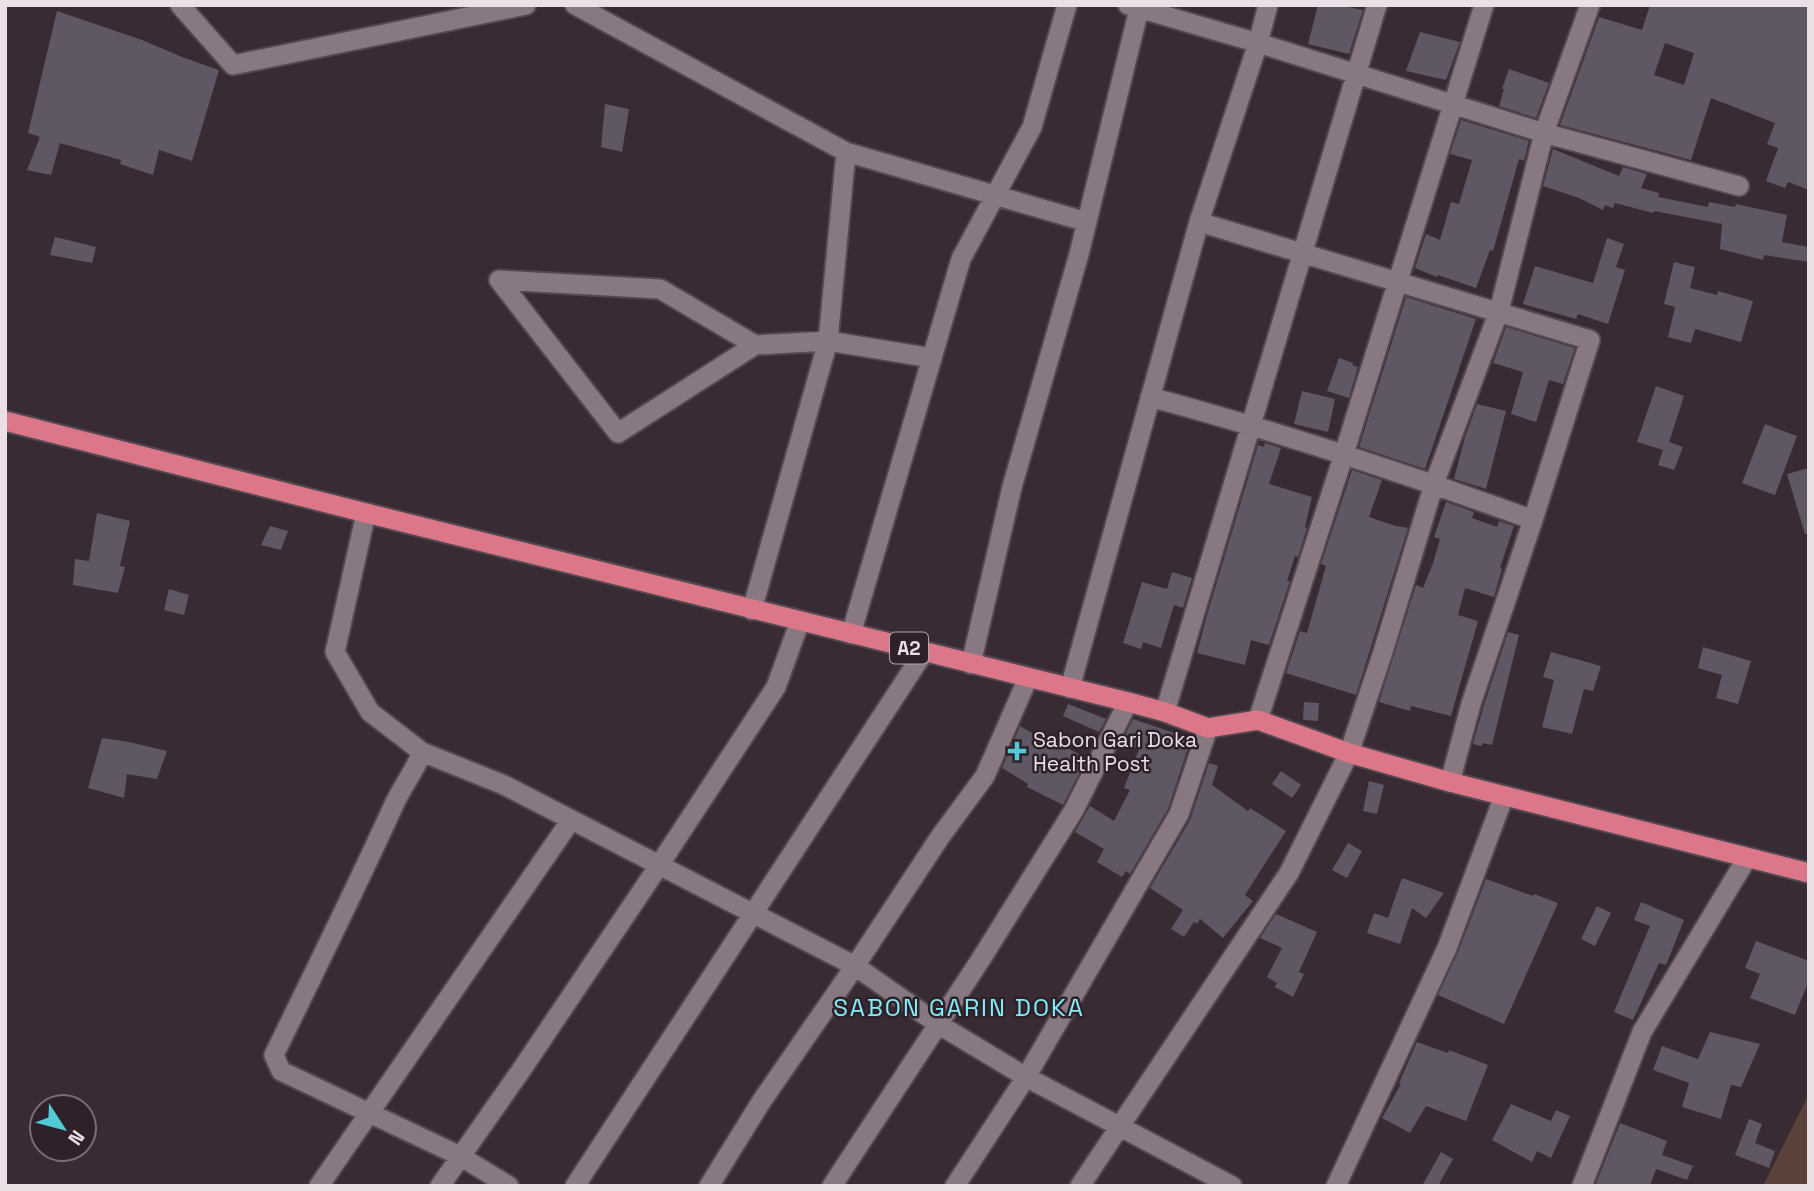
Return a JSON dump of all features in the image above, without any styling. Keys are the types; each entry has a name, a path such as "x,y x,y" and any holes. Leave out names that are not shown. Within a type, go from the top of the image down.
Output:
{"highway":[{"name":"A2","path":"5,421 1128,702 1208,728 1258,720 1349,753 1450,782 1809,873"}],"street":[{"path":"180,5 233,65 526,5"},
{"path":"575,5 846,152 1087,222"},
{"path":"851,634 961,259 1032,127 1067,5"},
{"path":"1070,688 1199,222 1268,5"},
{"path":"1165,712 1377,5"},
{"path":"1258,720 1399,281 1484,5"},
{"path":"1080,1186 1289,873 1349,753 1434,484 1499,311 1544,132 1590,5"},
{"path":"971,664 1012,487 1079,254 1136,6 1544,132 1740,186"},
{"path":"752,610 828,341 846,152"},
{"path":"1199,222 1590,340 1471,704 1450,782"},
{"path":"755,345 660,289 499,280 618,433 755,345 828,341 932,358"},
{"path":"1150,397 1250,424 1344,454 1533,520"},
{"path":"366,513 335,652 370,712 422,752 504,785 855,965 938,1024 1026,1077 1232,1186"},
{"path":"440,1186 522,1069 776,687 800,621"},
{"path":"575,1186 924,652"},
{"path":"709,1186 761,1102 940,837 985,776 1028,678"},
{"path":"832,1186 1074,810 1128,702"},
{"path":"955,1186 1026,1077 1178,814 1208,728"},
{"path":"422,752 416,768 393,804 274,1055 281,1071 460,1156 509,1186"},
{"path":"1336,1186 1447,948 1504,796"},
{"path":"319,1186 571,820"},
{"path":"1583,1186 1642,1032 1747,858"}],"shaded area":[{"path":"1809,1094 1809,1186 1763,1186"}],"building":[{"path":"1318,5 1338,5 1363,10 1349,54 1308,44"},
{"path":"1650,5 1809,5 1809,190 1788,182 1785,188 1766,181 1778,148 1767,144 1775,123 1711,98 1691,160 1560,125 1599,17 1642,30","holes":["1665,43 1694,53 1684,85 1654,75"]},
{"path":"57,11 219,70 192,161 159,150 153,175 120,164 121,160 60,143 51,175 27,170 40,137 28,133"},
{"path":"1420,32 1460,42 1446,80 1406,71"},
{"path":"1509,69 1549,83 1536,118 1499,106"},
{"path":"605,104 629,109 622,152 601,147"},
{"path":"1461,120 1529,141 1524,161 1519,159 1493,251 1490,250 1476,288 1415,268 1426,234 1440,240 1451,202 1459,204 1472,160 1450,154"},
{"path":"1553,149 1619,176 1623,167 1647,174 1641,188 1659,193 1658,197 1708,207 1709,202 1735,207 1736,204 1787,215 1782,242 1809,247 1809,262 1764,255 1763,260 1720,249 1722,224 1654,211 1653,213 1615,203 1613,208 1605,205 1603,210 1579,198 1543,186"},
{"path":"55,237 96,247 92,263 50,255"},
{"path":"1607,238 1624,244 1616,267 1625,270 1608,324 1578,314 1576,319 1523,304 1535,266 1593,283"},
{"path":"1674,262 1695,267 1690,288 1717,295 1718,291 1753,301 1741,342 1695,329 1691,343 1668,337 1675,307 1664,304"},
{"path":"1406,297 1476,319 1425,469 1359,447"},
{"path":"1506,327 1575,348 1563,384 1549,380 1536,422 1511,414 1523,372 1493,363"},
{"path":"1339,358 1358,367 1349,398 1327,391"},
{"path":"1656,386 1684,396 1669,442 1683,447 1674,470 1658,465 1663,450 1637,442"},
{"path":"1302,391 1335,399 1328,432 1294,424"},
{"path":"1477,404 1506,411 1486,489 1454,479"},
{"path":"1765,424 1797,436 1775,495 1742,483"},
{"path":"1265,443 1281,448 1269,484 1312,497 1305,527 1307,528 1298,557 1295,556 1287,581 1290,581 1269,645 1251,640 1245,665 1197,653 1258,445 1264,447"},
{"path":"1809,468 1809,534 1805,534 1787,474"},
{"path":"1352,470 1382,480 1369,517 1408,528 1356,695 1286,673 1300,631 1307,633 1326,566 1321,564"},
{"path":"1446,502 1474,512 1472,518 1497,527 1499,521 1514,526 1494,597 1465,588 1458,615 1478,621 1451,716 1411,706 1410,711 1379,702 1416,585 1423,588 1433,563 1440,539 1434,537"},
{"path":"97,513 130,521 120,566 125,567 118,593 73,585 75,559 89,561"},
{"path":"270,526 288,531 281,550 261,545"},
{"path":"1172,572 1192,578 1183,608 1174,605 1161,648 1143,642 1141,649 1123,643 1142,582 1167,589"},
{"path":"169,589 189,595 184,615 164,610"},
{"path":"1508,632 1519,635 1492,745 1473,744 1483,708"},
{"path":"1703,647 1751,661 1738,704 1716,698 1722,675 1698,668"},
{"path":"1551,652 1601,666 1593,691 1584,689 1572,734 1542,727 1554,680 1543,677"},
{"path":"1304,702 1319,703 1318,721 1303,720"},
{"path":"1068,704 1106,719 1099,732 1063,716"},
{"path":"1133,719 1189,738 1189,745 1168,809 1130,874 1126,871 1122,877 1097,862 1104,849 1075,832 1090,806 1114,821 1130,790 1124,788 1139,749 1121,743"},
{"path":"1020,726 1049,743 1051,740 1087,758 1063,805 1027,787 1028,784 1002,768"},
{"path":"102,738 167,751 157,779 127,774 124,798 88,788"},
{"path":"1209,763 1218,766 1212,785 1248,811 1250,808 1286,831 1245,895 1253,901 1223,938 1200,919 1197,924 1194,922 1184,937 1171,929 1183,910 1150,888 1190,820"},
{"path":"1281,771 1301,785 1292,798 1272,784"},
{"path":"1369,781 1384,785 1377,814 1363,811"},
{"path":"1348,843 1362,851 1347,878 1332,870"},
{"path":"1402,878 1444,893 1426,918 1412,908 1400,944 1367,933 1374,913 1388,918"},
{"path":"1486,879 1558,903 1504,1024 1438,995"},
{"path":"1641,902 1684,920 1666,965 1659,963 1633,1020 1614,1012 1650,926 1634,920"},
{"path":"1597,906 1611,913 1595,946 1581,939"},
{"path":"1276,914 1317,932 1299,972 1304,974 1293,997 1275,987 1277,983 1267,977 1282,948 1260,938"},
{"path":"1756,941 1809,961 1809,980 1795,1015 1750,998 1760,974 1745,968"},
{"path":"1710,1032 1760,1044 1741,1087 1731,1085 1721,1119 1682,1107 1689,1083 1653,1070 1662,1046 1698,1059"},
{"path":"1417,1042 1448,1053 1449,1050 1488,1065 1466,1121 1426,1106 1410,1133 1382,1118 1401,1084 1399,1083"},
{"path":"1511,1104 1551,1121 1556,1110 1570,1116 1551,1158 1537,1151 1532,1162 1492,1140"},
{"path":"1749,1119 1762,1124 1755,1143 1775,1151 1769,1168 1735,1155"},
{"path":"1620,1123 1667,1141 1662,1155 1693,1166 1687,1180 1656,1169 1650,1186 1595,1186"},
{"path":"1441,1152 1453,1159 1438,1186 1422,1186"}],"place":[{"name":"Sabon Gari Doka Health Post","path":"1017,751"}],"district":[{"name":"SABON GARIN DOKA","path":"959,1007"}]}
